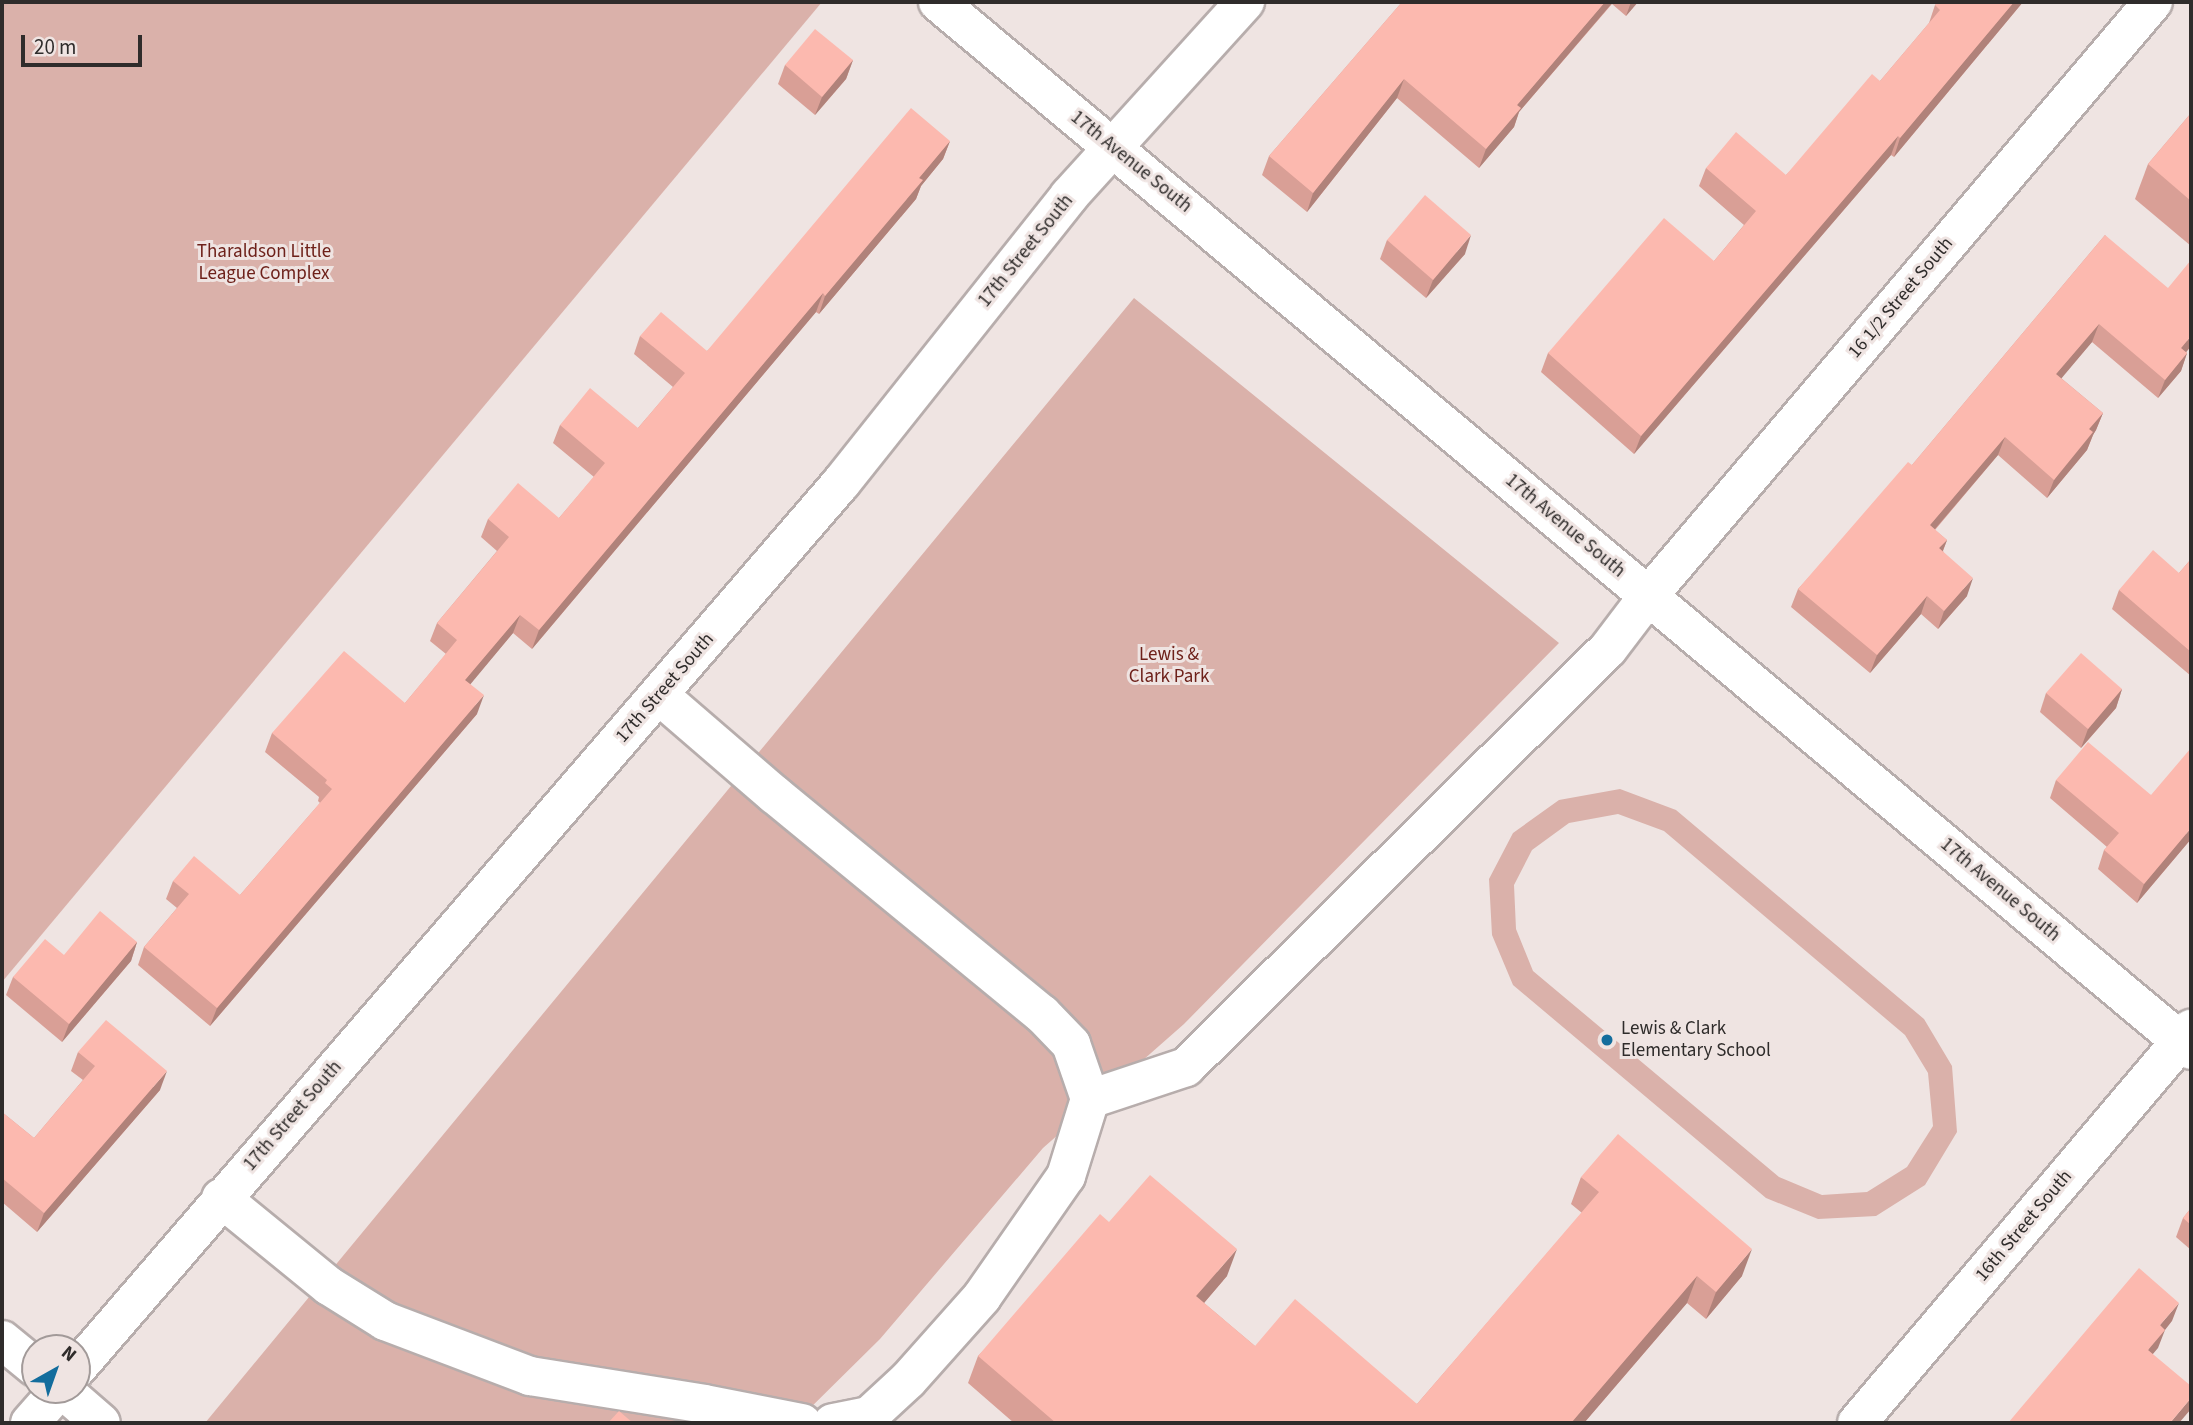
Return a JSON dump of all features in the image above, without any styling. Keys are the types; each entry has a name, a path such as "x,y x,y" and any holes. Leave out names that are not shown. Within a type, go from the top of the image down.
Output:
{"street":[{"name":"17th Avenue South","path":"938,2 1114,146 1648,595 2188,1040"},
{"name":"17th Street South","path":"91,1351 841,484 1069,196 1245,2"},
{"name":"16 1/2 Street South","path":"1090,1099 1186,1068 1608,649 1648,595 2153,2"},
{"path":"659,695 775,795 1042,1014 1071,1044 1090,1099 1066,1176 982,1297 908,1380 869,1416 833,1423"},
{"name":"16th Street South","path":"1857,1423 2188,1040"},
{"path":"221,1198 329,1286 385,1321 530,1376 802,1423"},
{"path":"2,1340 21,1356"},
{"path":"30,1423 48,1404"},
{"path":"78,1404 101,1423"}],"green space":[{"name":"Tharaldson Little League Complex","path":"2,2 822,2 2,982"},
{"name":"Lewis & Clark Park","path":"1134,298 1559,643 1184,1024 1043,1148 880,1339 795,1423 205,1423"},
{"path":"1620,789 1676,810 1924,1019 1952,1066 1957,1132 1925,1185 1876,1216 1818,1219 1766,1198 1513,985 1492,935 1489,879 1513,833 1559,800","holes":["1618,814 1664,831 1905,1035 1928,1073 1933,1126 1907,1167 1867,1192 1822,1195 1779,1177 1533,971 1516,929 1514,885 1532,850 1569,823"]}],"building":[{"path":"1402,2 1605,2 1517,105 1521,108 1486,149 1404,79 1313,193 1269,156"},
{"path":"1938,2 2014,2 1900,138 1898,136 1641,436 1548,353 1664,218 1714,261 1756,211 1706,168 1736,132 1786,175 1872,74 1880,81 1940,10 1935,5"},
{"path":"815,29 853,60 822,97 785,65"},
{"path":"911,108 950,141 919,178 923,180 825,296 823,293 539,630 520,615 465,680 484,695 217,1008 144,947 189,894 173,881 194,856 240,895 332,789 325,783 327,780 272,733 344,651 405,703 457,640 437,623 509,537 488,519 518,483 559,518 605,463 560,425 590,388 638,428 685,373 640,336 661,312 707,351"},
{"path":"2191,113 2191,201 2148,164"},
{"path":"1425,195 1471,235 1433,280 1387,240"},
{"path":"2105,235 2168,288 2191,260 2191,336 2181,348 2187,353 2165,380 2099,324 2056,374 2103,413 2089,429 2093,432 2054,480 2005,437 1930,525 1947,540 1939,548 1973,578 1944,611 1927,596 1877,655 1798,589 1908,462 1912,465"},
{"path":"2153,550 2179,573 2191,559 2191,652 2119,590"},
{"path":"2081,653 2122,689 2088,729 2046,693"},
{"path":"2088,742 2151,795 2191,748 2191,828 2144,884 2104,850 2119,833 2056,780"},
{"path":"100,911 137,942 69,1024 13,977 45,939 64,955"},
{"path":"106,1020 167,1071 44,1213 2,1178 2,1112 34,1138 95,1066 78,1052"},
{"path":"1618,1134 1752,1249 1716,1292 1697,1276 1571,1423 1056,1423 978,1356 1100,1214 1109,1222 1150,1175 1237,1249 1196,1296 1255,1346 1295,1299 1417,1404 1599,1192 1581,1177"},
{"path":"2191,1208 2191,1225 2183,1218"},
{"path":"2139,1268 2179,1303 2160,1325 2165,1330 2148,1350 2191,1386 2191,1398 2170,1423 2008,1423"},
{"path":"619,1411 633,1423 608,1423"}],"place":[{"name":"Lewis & Clark Elementary School","path":"1607,1040"}]}
